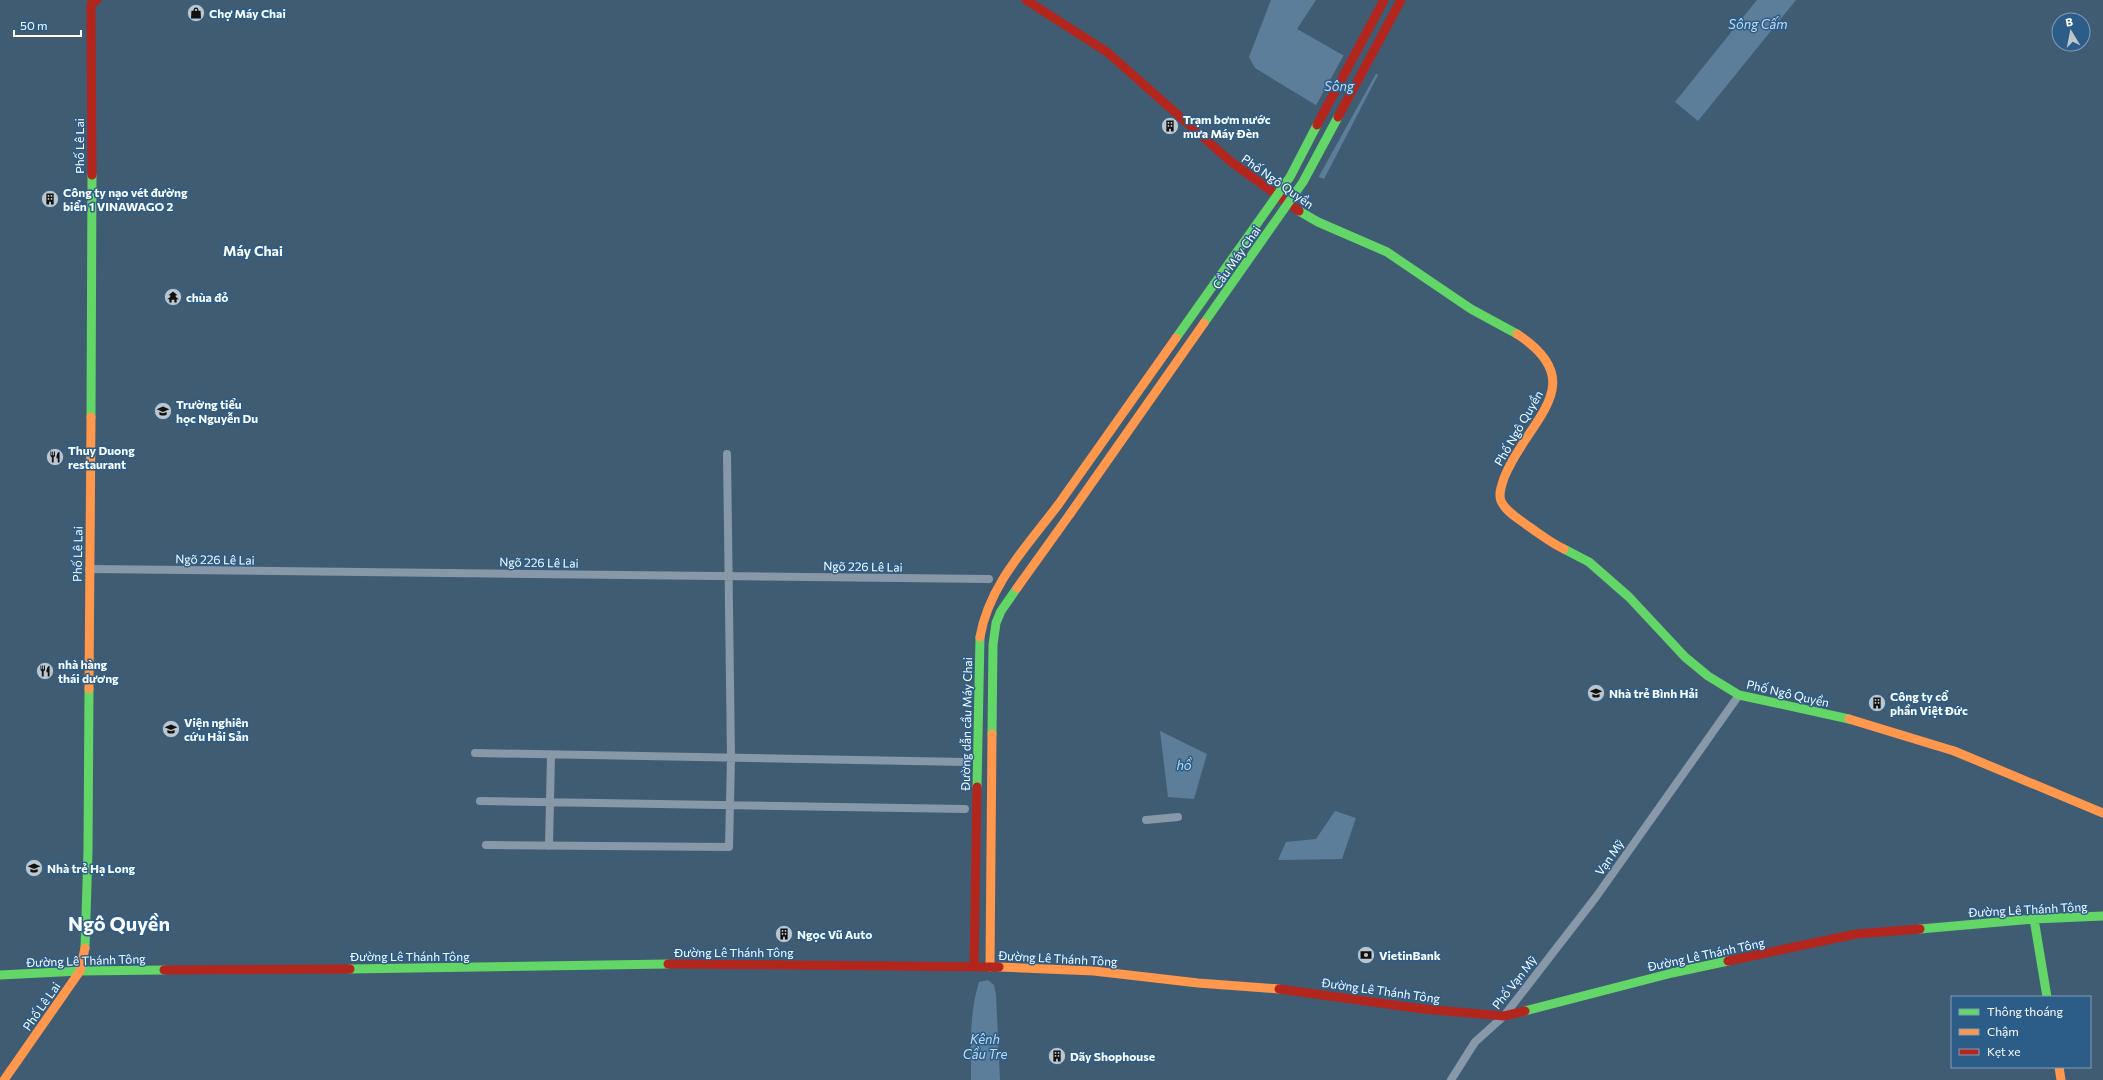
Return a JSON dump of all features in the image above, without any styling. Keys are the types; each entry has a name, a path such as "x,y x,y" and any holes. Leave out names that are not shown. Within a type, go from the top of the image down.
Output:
{"street":[{"name":"Phố Ngô Quyền","path":"1026,0 1107,52 1230,161 1293,208 1318,222 1387,252 1471,309 1520,335 1547,359 1554,377 1550,400 1508,468 1500,489 1502,503 1512,515 1554,544 1577,554 1589,562 1629,597 1685,656 1708,676 1739,695 1846,719 1954,751 2103,812"},
{"name":"Cầu Máy Chai","path":"1058,505 1290,177 1384,0"},
{"name":"Cầu Máy Chai","path":"990,967 992,668 996,623 1008,600 1303,182 1401,0"},
{"name":"Phố Lê Lai","path":"4,1080 80,971 86,943 94,2"},
{"path":"486,845 729,847 731,758 727,454"},
{"name":"Đường dẫn cầu Máy Chai","path":"974,966 979,647 982,623 989,603 1001,582 1058,505"},
{"name":"Ngõ 226 Lê Lai","path":"89,569 989,579"},
{"name":"Vạn Mỹ","path":"1596,897 1739,695"},
{"path":"475,753 966,762"},
{"path":"549,846 551,755"},
{"path":"480,802 965,809"},
{"path":"1146,820 1178,817"},
{"name":"Phố Vạn Mỹ","path":"1451,1080 1476,1042 1504,1016 1596,897"},
{"name":"Đường Lê Thánh Tông","path":"0,975 80,971 359,969 726,963 974,966 1094,971 1198,984 1274,988 1423,1009 1504,1016 1672,973 1856,934 2034,919 2103,916"},
{"path":"2034,919 2048,996"},
{"path":"2059,1068 2061,1080"}],"water":[{"name":"Sông","path":"1271,0 1316,0 1297,29 1378,75 1324,179 1301,170 1323,122 1319,107 1255,68 1249,57"},
{"name":"Sông Cấm","path":"1757,0 1796,0 1698,121 1675,102"},
{"name":"hồ","path":"1160,731 1207,754 1194,799 1168,797"},
{"path":"1335,811 1356,818 1342,859 1278,860 1286,842 1316,839"},
{"name":"Kênh Cầu Tre","path":"988,980 994,985 996,995 1000,1080 971,1080 971,1031 976,994 979,982"}],"pier":[{"path":"1345,53 1377,72 1318,178 1299,171 1320,122 1317,108 1315,107"}],"traffic: fast":[{"path":"1204,323 1303,182 1338,117"},
{"path":"1176,338 1290,177 1317,125"},
{"path":"91,417 92,175"},
{"path":"1299,211 1318,222 1387,252 1471,309 1517,334"},
{"path":"1564,549 1589,562 1629,597 1685,657 1708,676 1739,695 1849,719"},
{"path":"992,734 993,645 996,623 1001,611 1017,588"},
{"path":"977,787 980,637"},
{"path":"85,948 88,851 89,689"},
{"path":"1920,929 2034,919 2103,916"},
{"path":"2034,919 2047,996"},
{"path":"1525,1011 1672,973 1728,961"},
{"path":"350,969 668,964"},
{"path":"0,975 80,971 164,970"}],"traffic: slow":[{"path":"1070,514 1204,323"},
{"path":"1517,334 1539,352 1551,370 1553,387 1548,403 1538,421 1514,457 1504,478 1500,498 1506,509 1513,515 1564,549"},
{"path":"1058,505 1176,338"},
{"path":"89,689 91,417"},
{"path":"980,637 985,618 1000,583 1022,551 1058,505"},
{"path":"1017,588 1070,514"},
{"path":"1849,719 1954,751 2103,813"},
{"path":"990,967 992,734"},
{"path":"4,1080 80,971 85,948"},
{"path":"999,967 1094,971 1198,983 1279,989"},
{"path":"2059,1068 2061,1080"}],"traffic: jam":[{"path":"92,175 91,4 97,0"},
{"path":"1026,0 1107,52 1230,161 1299,211"},
{"path":"1317,125 1384,0"},
{"path":"1338,117 1401,0"},
{"path":"974,966 977,787"},
{"path":"1728,961 1856,934 1920,929"},
{"path":"668,964 999,967"},
{"path":"164,970 350,969"},
{"path":"1279,989 1423,1009 1504,1016 1525,1011"}],"place":[{"name":"Chợ Máy Chai","path":"196,13"},
{"name":"Trạm bơm nước mưa Máy Đèn","path":"1170,126"},
{"name":"Công ty nạo vét đường biển 1 VINAWAGO 2","path":"50,199"},
{"name":"chùa đỏ","path":"173,297"},
{"name":"Trường tiểu học Nguyễn Du","path":"163,411"},
{"name":"Thuy Duong restaurant","path":"55,457"},
{"name":"nhà hàng thái dương","path":"45,671"},
{"name":"Nhà trẻ Bình Hải","path":"1596,693"},
{"name":"Công ty cổ phần Việt Đức","path":"1877,703"},
{"name":"Viện nghiên cứu Hải Sản","path":"171,729"},
{"name":"Nhà trẻ Hạ Long","path":"34,868"},
{"name":"Ngọc Vũ Auto","path":"784,934"},
{"name":"VietinBank","path":"1366,955"},
{"name":"Dãy Shophouse","path":"1057,1056"}],"district":[{"name":"Máy Chai","path":"253,250"},
{"name":"Ngô Quyền","path":"119,923"}]}
